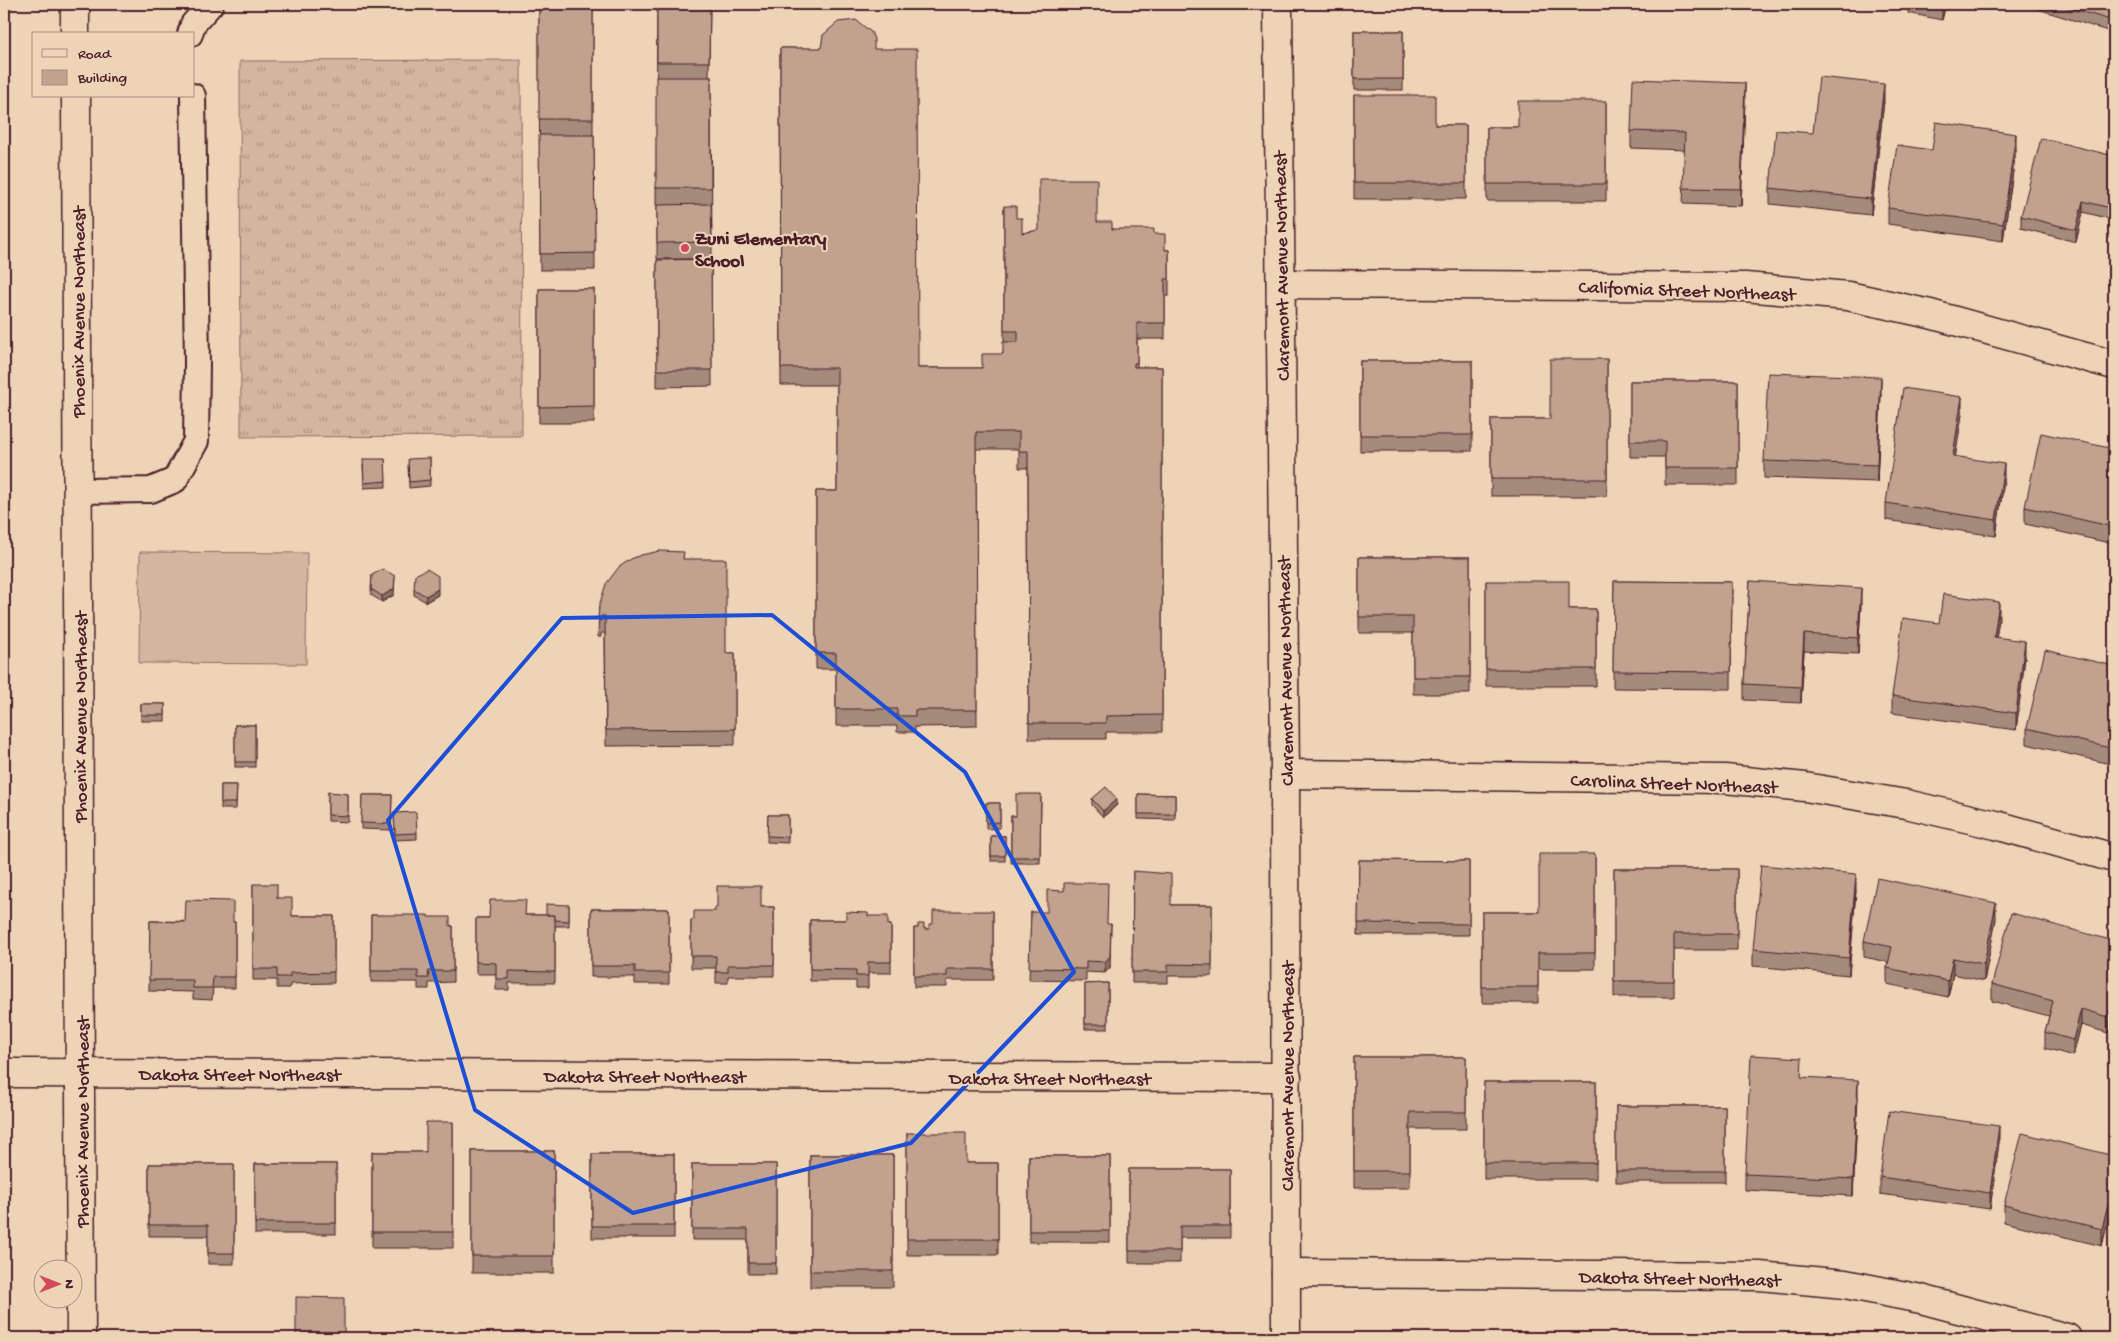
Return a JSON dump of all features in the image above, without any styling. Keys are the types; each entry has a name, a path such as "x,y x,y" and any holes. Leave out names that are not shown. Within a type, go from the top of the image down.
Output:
{"street":[{"path":"75,4 75,32"},
{"name":"Claremont Avenue Northeast","path":"1278,4 1287,1077 1286,1338"},
{"name":"Phoenix Avenue Northeast","path":"76,98 81,1338"},
{"name":"California Street Northeast","path":"1281,284 1745,287 1848,296 1930,314 2114,365"},
{"name":"Carolina Street Northeast","path":"1285,774 1725,779 1805,787 1906,804 1996,825 2114,858"},
{"name":"Dakota Street Northeast","path":"4,1073 1287,1077"},
{"name":"Dakota Street Northeast","path":"1286,1273 1769,1277 1845,1284 1921,1299 2066,1338"}],"lane":[{"path":"191,32 193,24 210,4"},
{"path":"78,491 151,490 175,480 196,441 197,362 192,98"}],"highlighted area":[{"path":"772,615 965,772 1074,972 911,1143 633,1213 475,1110 388,820 562,618"}],"green space":[{"path":"521,60 522,436 241,437 240,61"},
{"path":"140,552 307,553 306,664 139,663"}],"building":[{"path":"539,4 593,4 593,119 539,119"},
{"path":"657,4 710,4 709,62 657,62"},
{"path":"2056,4 2114,4 2114,21"},
{"path":"856,20 871,32 874,39 874,49 917,49 918,368 982,368 982,354 1003,354 1003,342 1018,342 1018,331 1004,331 1004,206 1016,206 1016,218 1022,218 1022,233 1039,230 1039,179 1097,179 1097,222 1112,222 1112,229 1154,229 1154,234 1165,234 1165,250 1169,250 1169,279 1165,279 1165,323 1137,323 1137,363 1134,363 1134,367 1162,367 1162,715 1106,716 1106,723 1029,723 1028,451 1019,451 1019,432 976,432 977,710 915,710 915,716 897,716 897,709 836,709 836,653 816,653 816,491 837,491 837,368 781,368 780,48 821,48 823,35 838,22"},
{"path":"1354,31 1403,31 1403,79 1354,79"},
{"path":"656,77 711,77 711,188 656,188"},
{"path":"1819,77 1884,84 1871,199 1770,188 1776,130 1813,133"},
{"path":"1633,79 1745,83 1741,189 1683,188 1685,133 1631,131"},
{"path":"1354,95 1435,95 1435,125 1466,125 1466,183 1354,183"},
{"path":"1518,101 1606,101 1606,184 1487,184 1487,127 1518,127"},
{"path":"1936,122 2016,134 2003,224 1888,208 1897,145 1932,150"},
{"path":"539,135 594,135 595,253 540,254"},
{"path":"2041,138 2114,156 2114,209 2083,201 2076,230 2021,216"},
{"path":"711,204 712,242 657,243 657,205"},
{"path":"711,259 712,370 657,370 657,260"},
{"path":"539,289 594,289 594,406 539,407"},
{"path":"1550,359 1607,359 1607,479 1491,479 1491,419 1550,419"},
{"path":"1360,361 1472,361 1472,435 1360,435"},
{"path":"1768,373 1881,377 1877,465 1764,461"},
{"path":"1630,381 1738,381 1738,468 1665,468 1665,441 1630,441"},
{"path":"1903,388 1962,397 1953,456 2004,464 1996,520 1886,503"},
{"path":"2041,433 2114,449 2114,527 2025,507"},
{"path":"430,458 430,480 409,482 408,459"},
{"path":"363,459 385,459 386,481 364,483"},
{"path":"660,551 684,552 683,559 726,559 726,653 735,653 735,729 606,730 605,616 601,616 601,621 598,620 599,606 606,584 619,567 641,555"},
{"path":"1359,557 1470,557 1470,677 1413,677 1413,617 1359,617"},
{"path":"383,569 395,576 394,589 382,596 371,589 372,575"},
{"path":"427,569 438,576 438,589 426,596 414,589 415,575"},
{"path":"1486,581 1569,581 1569,609 1596,609 1596,669 1486,669"},
{"path":"1614,581 1732,582 1731,672 1613,671"},
{"path":"1750,581 1861,588 1858,638 1804,634 1801,687 1744,684"},
{"path":"1943,594 1999,602 1994,637 2025,641 2016,713 1892,696 1903,618 1939,623"},
{"path":"2045,650 2114,666 2114,749 2027,728"},
{"path":"141,704 165,704 165,715 141,715"},
{"path":"235,725 255,725 255,762 235,762"},
{"path":"221,785 237,785 236,803 221,803"},
{"path":"1106,787 1117,799 1103,811 1092,799"},
{"path":"328,792 348,794 348,816 328,815"},
{"path":"1016,794 1041,794 1040,857 1011,857 1011,816 1016,816"},
{"path":"1138,794 1175,795 1175,814 1138,814"},
{"path":"362,795 392,795 391,824 361,823"},
{"path":"986,803 1000,803 1000,822 986,823"},
{"path":"416,812 417,833 395,834 394,813"},
{"path":"768,815 788,815 788,837 767,836"},
{"path":"991,836 1005,836 1005,856 991,856"},
{"path":"1539,854 1595,854 1595,953 1538,953 1538,987 1482,987 1482,912 1539,912"},
{"path":"1359,860 1469,861 1469,924 1358,923"},
{"path":"1761,865 1856,874 1849,958 1753,949"},
{"path":"1614,869 1737,869 1737,934 1674,934 1674,981 1614,981"},
{"path":"1133,871 1171,874 1171,905 1212,905 1212,965 1168,964 1168,972 1132,972"},
{"path":"1877,878 1996,903 1984,964 1953,958 1948,981 1887,968 1892,947 1864,941"},
{"path":"1064,883 1108,883 1107,924 1111,924 1110,956 1105,962 1086,961 1086,969 1029,968 1031,912 1047,912 1047,890 1064,891"},
{"path":"253,884 277,884 277,898 292,898 292,916 334,916 334,972 290,973 290,977 277,977 277,969 253,969"},
{"path":"717,886 761,886 761,907 774,907 774,965 728,965 728,972 716,972 716,956 691,956 691,920 694,920 694,911 715,911 715,907 717,907"},
{"path":"186,900 233,901 235,977 213,977 212,988 193,988 193,980 149,980 150,921 185,922"},
{"path":"490,900 526,900 525,915 555,915 555,972 509,971 509,979 496,979 496,963 476,962 476,918 489,918"},
{"path":"546,904 569,905 569,921 555,920 555,915 546,915"},
{"path":"591,909 669,909 669,973 635,973 635,966 591,966"},
{"path":"933,911 993,911 993,969 947,969 947,976 914,976 914,928 918,928 918,924 924,924 924,929 929,929 929,924 933,924"},
{"path":"846,912 868,913 868,916 888,916 888,925 891,925 891,962 868,962 868,976 856,976 856,970 810,969 810,920 846,920"},
{"path":"2011,913 2114,941 2114,992 2108,1017 2081,1009 2073,1040 2045,1032 2053,1001 1992,984"},
{"path":"371,915 450,917 450,926 453,926 453,971 428,971 429,978 418,978 418,971 371,971"},
{"path":"1108,983 1108,1024 1085,1024 1085,984"},
{"path":"1751,1055 1802,1058 1801,1077 1858,1080 1853,1179 1745,1174"},
{"path":"1354,1057 1466,1057 1466,1112 1410,1112 1410,1171 1354,1171"},
{"path":"1484,1082 1596,1082 1596,1163 1484,1163"},
{"path":"1616,1106 1725,1106 1725,1171 1616,1171"},
{"path":"1889,1111 1999,1126 1990,1193 1880,1177"},
{"path":"426,1122 453,1122 453,1232 372,1232 372,1152 426,1152"},
{"path":"907,1133 966,1133 966,1163 998,1163 998,1239 907,1239"},
{"path":"2022,1133 2114,1156 2114,1178 2102,1229 2004,1205"},
{"path":"472,1151 554,1151 554,1256 472,1256"},
{"path":"592,1154 674,1154 674,1226 592,1226"},
{"path":"810,1155 893,1155 893,1271 810,1271"},
{"path":"1029,1156 1110,1156 1110,1231 1029,1231"},
{"path":"149,1164 234,1164 234,1253 208,1253 208,1225 149,1225"},
{"path":"255,1164 336,1164 336,1223 255,1223"},
{"path":"692,1164 776,1164 776,1263 748,1263 748,1229 692,1229"},
{"path":"1129,1169 1230,1169 1230,1226 1180,1226 1180,1251 1129,1251"},
{"path":"296,1297 344,1298 344,1338 296,1338"}],"place":[{"name":"Zuni Elementary School","path":"685,248"}]}
